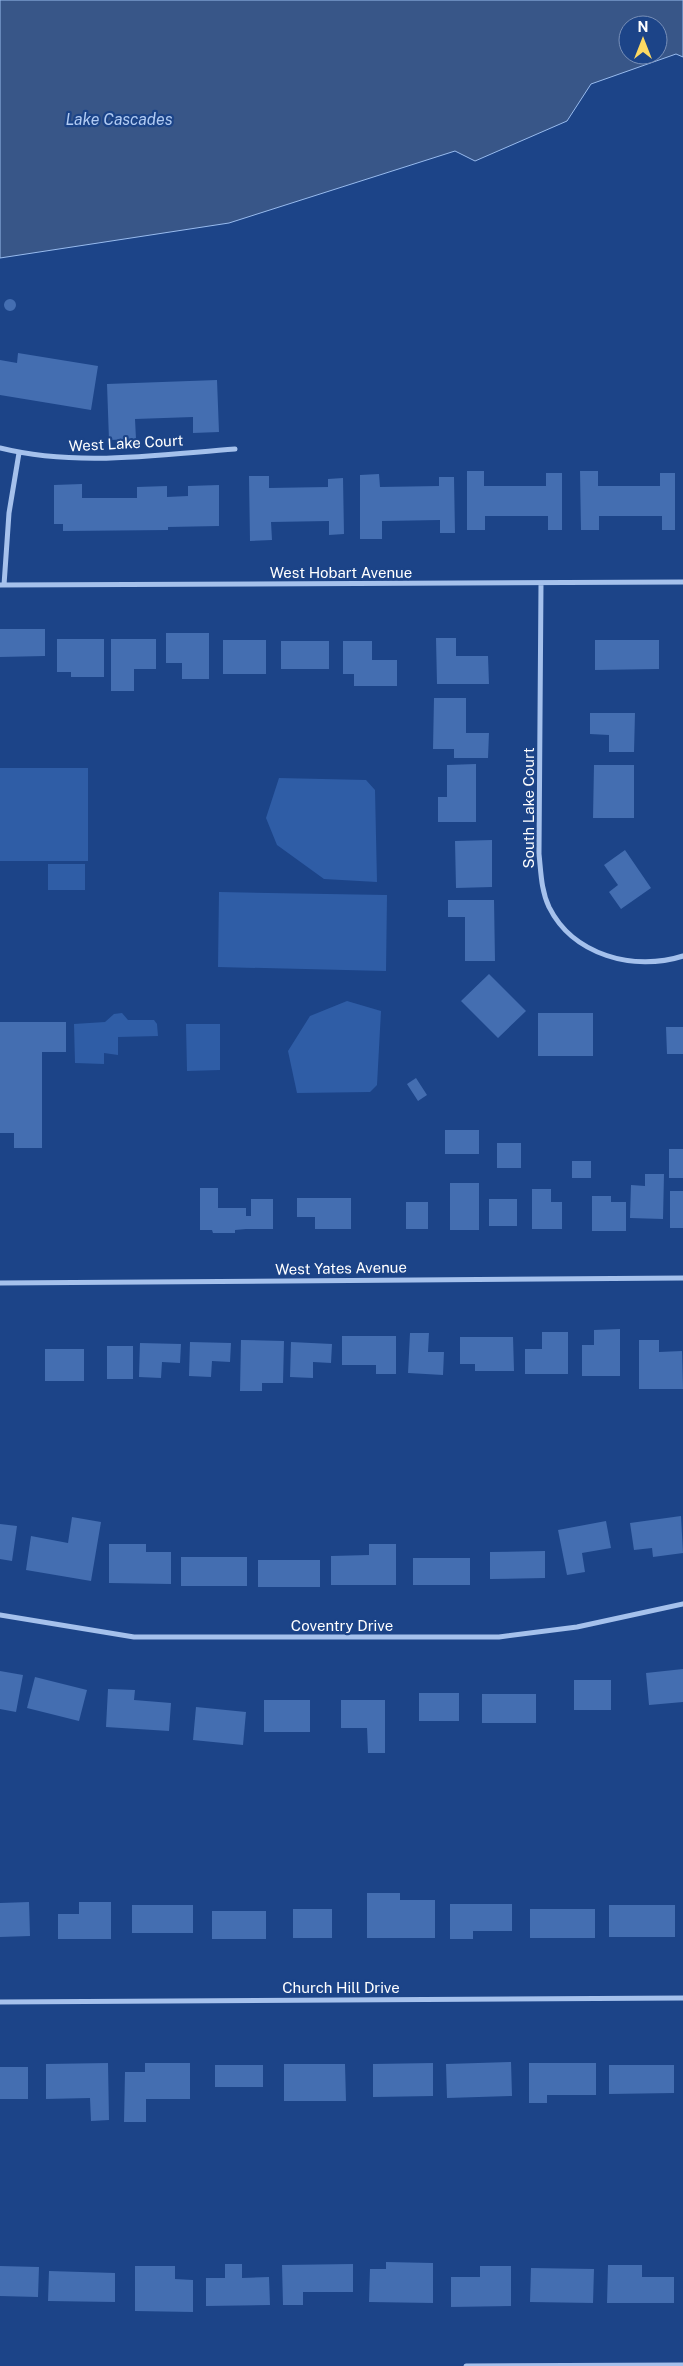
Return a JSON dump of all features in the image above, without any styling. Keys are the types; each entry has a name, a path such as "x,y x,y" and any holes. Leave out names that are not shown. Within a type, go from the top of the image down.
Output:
{"street":[{"name":"West Lake Court","path":"0,448 54,458 89,459 235,449"},
{"path":"2,585 9,513 19,453"},
{"name":"West Hobart Avenue","path":"2,585 683,582"},
{"name":"South Lake Court","path":"541,583 539,854 542,880 549,906 563,928 573,937 583,945 607,956 620,960 649,961 683,956"},
{"name":"West Yates Avenue","path":"0,1283 683,1278"},
{"name":"Coventry Drive","path":"0,1615 134,1637 499,1637 577,1627 683,1604"},
{"name":"Church Hill Drive","path":"0,2002 683,1998"},
{"path":"466,2366 683,2365"}],"shaded area":[{"path":"0,768 88,768 88,861 0,861"},
{"path":"279,778 366,780 375,790 377,882 324,879 277,845 266,818"},
{"path":"48,864 85,864 85,890 48,890"},
{"path":"219,892 387,895 386,971 218,967"},
{"path":"347,1001 381,1011 377,1085 370,1092 297,1093 288,1051 310,1016"},
{"path":"122,1013 128,1020 154,1020 157,1024 158,1036 118,1037 118,1055 104,1053 104,1064 75,1063 74,1024 105,1022 114,1014"},
{"path":"186,1024 220,1024 220,1070 187,1071"}],"water":[{"name":"Lake Cascades","path":"0,0 683,0 683,57 676,54 668,57 668,15 618,15 618,65 645,65 591,84 567,121 475,161 455,151 229,223 0,258"}],"building":[{"path":"10,299 16,305 10,311 4,305"},
{"path":"18,353 98,366 91,410 0,395 0,360 17,363"},
{"path":"217,380 219,432 193,433 193,417 135,419 136,439 109,440 107,384"},
{"path":"467,471 484,471 484,486 546,486 546,473 562,473 562,530 548,530 548,516 485,516 485,530 467,530"},
{"path":"580,471 598,471 598,486 660,486 660,473 675,473 675,530 662,530 662,516 599,516 599,530 581,530"},
{"path":"379,474 380,487 439,486 439,477 454,477 455,533 440,533 440,520 382,521 382,539 360,539 360,475"},
{"path":"249,476 269,476 269,488 328,487 328,479 343,478 344,534 329,535 329,521 271,522 272,540 250,541"},
{"path":"82,484 82,498 137,498 137,487 167,486 167,497 188,496 188,486 219,485 219,526 168,527 168,530 63,531 63,524 54,524 54,485"},
{"path":"0,629 45,629 45,656 0,657"},
{"path":"166,633 209,633 209,679 182,679 182,663 166,663"},
{"path":"436,638 456,638 456,656 488,656 489,684 437,684"},
{"path":"57,639 104,639 104,677 71,677 71,672 57,672"},
{"path":"111,639 156,639 156,669 134,669 134,691 111,691"},
{"path":"223,640 266,640 266,674 223,674"},
{"path":"595,640 659,640 659,669 595,670"},
{"path":"281,641 329,641 329,669 281,669"},
{"path":"343,641 372,641 372,660 397,660 397,686 354,686 354,674 343,674"},
{"path":"434,698 466,698 466,733 489,733 488,758 454,758 454,749 433,749"},
{"path":"590,713 635,713 634,752 609,752 609,735 590,734"},
{"path":"476,764 476,822 438,822 438,797 447,797 447,765"},
{"path":"594,765 634,765 634,818 593,818"},
{"path":"492,840 492,887 456,888 455,841"},
{"path":"625,850 651,888 621,909 609,892 618,885 604,865"},
{"path":"448,900 494,900 495,961 465,961 465,917 448,917"},
{"path":"489,974 526,1011 498,1038 461,1001"},
{"path":"538,1013 593,1013 593,1056 538,1056"},
{"path":"0,1022 66,1022 66,1052 42,1052 42,1148 14,1148 14,1133 0,1133"},
{"path":"666,1027 683,1027 683,1054 667,1054"},
{"path":"416,1078 427,1095 418,1101 407,1084"},
{"path":"445,1130 479,1130 479,1154 445,1154"},
{"path":"497,1143 521,1143 521,1168 497,1168"},
{"path":"669,1149 683,1149 683,1178 669,1178"},
{"path":"572,1161 591,1161 591,1178 572,1178"},
{"path":"645,1174 664,1174 663,1219 630,1218 631,1185 645,1186"},
{"path":"450,1183 479,1183 479,1230 450,1230"},
{"path":"200,1188 218,1188 218,1208 246,1208 246,1216 251,1216 251,1199 273,1199 273,1229 235,1230 235,1233 213,1233 212,1230 200,1230"},
{"path":"532,1189 551,1189 551,1202 562,1202 562,1229 532,1229"},
{"path":"670,1191 683,1191 683,1228 670,1228"},
{"path":"592,1196 611,1196 611,1202 626,1202 626,1231 592,1231"},
{"path":"297,1198 351,1198 351,1229 315,1229 315,1217 297,1217"},
{"path":"489,1199 517,1199 517,1226 489,1226"},
{"path":"406,1202 428,1202 428,1229 406,1229"},
{"path":"620,1329 620,1376 582,1376 582,1345 594,1345 594,1330"},
{"path":"542,1332 568,1332 568,1374 525,1374 525,1349 542,1349"},
{"path":"410,1333 429,1333 428,1352 444,1352 443,1375 408,1373"},
{"path":"342,1336 396,1336 396,1374 376,1374 376,1365 342,1365"},
{"path":"460,1337 513,1337 514,1371 475,1371 475,1364 460,1364"},
{"path":"241,1340 284,1341 283,1383 262,1383 262,1391 240,1391"},
{"path":"639,1340 659,1340 659,1352 682,1351 683,1389 639,1389"},
{"path":"190,1342 231,1343 230,1362 212,1361 211,1377 189,1376"},
{"path":"291,1342 332,1344 331,1363 313,1362 313,1378 290,1377"},
{"path":"140,1343 181,1344 180,1363 162,1362 161,1378 139,1377"},
{"path":"107,1346 133,1346 133,1379 107,1379"},
{"path":"45,1349 84,1349 84,1381 45,1381"},
{"path":"681,1516 683,1553 653,1557 652,1548 634,1550 630,1523"},
{"path":"72,1517 101,1522 91,1581 26,1570 31,1536 68,1543"},
{"path":"606,1521 611,1548 582,1553 585,1572 567,1575 558,1530"},
{"path":"0,1524 17,1526 12,1561 0,1559"},
{"path":"109,1544 146,1544 146,1552 171,1552 171,1584 109,1583"},
{"path":"369,1544 396,1544 396,1585 331,1585 331,1556 369,1555"},
{"path":"545,1551 545,1578 490,1579 490,1552"},
{"path":"181,1557 247,1557 247,1586 181,1586"},
{"path":"413,1558 470,1558 470,1585 413,1585"},
{"path":"258,1560 320,1560 320,1587 258,1587"},
{"path":"683,1669 683,1702 649,1705 646,1673"},
{"path":"0,1671 23,1675 16,1712 0,1709"},
{"path":"35,1677 87,1690 79,1721 27,1708"},
{"path":"574,1680 611,1680 611,1710 574,1710"},
{"path":"108,1689 135,1690 134,1700 171,1703 169,1731 106,1727"},
{"path":"419,1693 459,1693 459,1721 419,1721"},
{"path":"482,1694 536,1694 536,1723 482,1723"},
{"path":"264,1700 310,1700 310,1732 264,1732"},
{"path":"341,1700 385,1700 385,1753 368,1753 367,1728 341,1728"},
{"path":"196,1707 246,1712 243,1745 193,1740"},
{"path":"367,1893 400,1893 400,1900 435,1900 435,1938 367,1938"},
{"path":"29,1902 30,1936 0,1937 0,1903"},
{"path":"79,1902 111,1902 111,1939 58,1939 58,1914 79,1914"},
{"path":"450,1904 512,1904 512,1931 473,1931 473,1939 450,1939"},
{"path":"132,1905 193,1905 193,1933 132,1933"},
{"path":"609,1905 675,1905 675,1937 609,1937"},
{"path":"293,1909 332,1909 332,1938 293,1938"},
{"path":"530,1909 595,1909 595,1938 530,1938"},
{"path":"212,1911 266,1911 266,1939 212,1939"},
{"path":"511,2062 512,2096 447,2098 446,2064"},
{"path":"108,2063 109,2120 91,2121 90,2098 46,2099 46,2064"},
{"path":"145,2063 190,2063 190,2099 146,2099 146,2122 124,2122 125,2072 145,2072"},
{"path":"433,2063 433,2096 373,2097 373,2064"},
{"path":"529,2063 596,2063 596,2095 547,2095 547,2103 529,2103"},
{"path":"284,2064 345,2064 346,2101 284,2101"},
{"path":"215,2065 263,2065 263,2087 215,2087"},
{"path":"609,2065 674,2065 674,2093 609,2094"},
{"path":"0,2067 28,2067 28,2099 0,2099"},
{"path":"386,2262 433,2263 433,2303 369,2302 370,2269 386,2269"},
{"path":"225,2264 242,2264 242,2278 269,2277 270,2305 206,2306 206,2278 225,2278"},
{"path":"353,2264 353,2292 303,2292 303,2305 283,2305 282,2265"},
{"path":"608,2265 642,2265 642,2277 674,2277 674,2303 607,2303"},
{"path":"0,2266 39,2267 38,2297 0,2296"},
{"path":"135,2266 175,2266 175,2279 193,2280 193,2312 135,2311"},
{"path":"480,2266 511,2266 511,2306 451,2307 451,2277 480,2277"},
{"path":"531,2268 594,2269 593,2303 530,2302"},
{"path":"49,2271 115,2273 115,2302 48,2301"}]}
